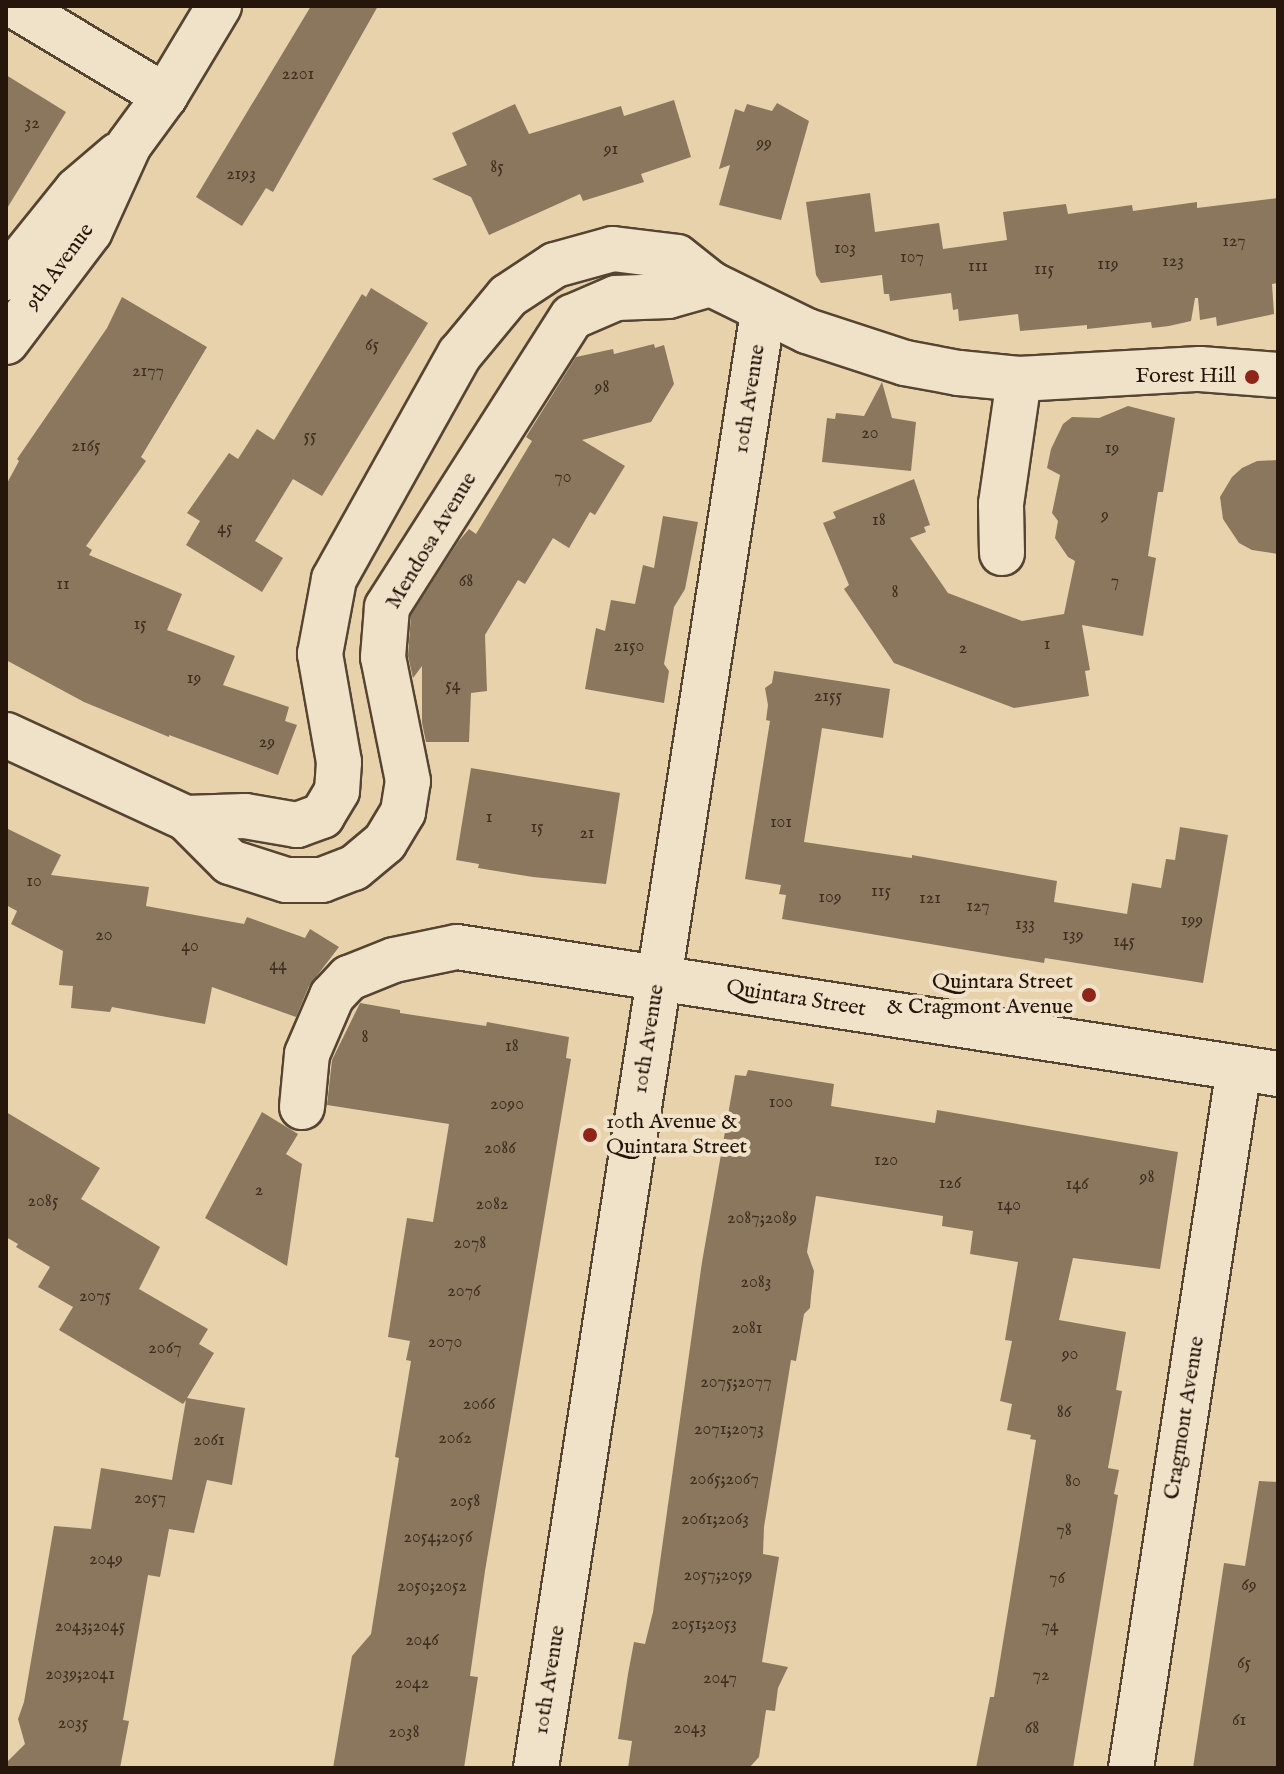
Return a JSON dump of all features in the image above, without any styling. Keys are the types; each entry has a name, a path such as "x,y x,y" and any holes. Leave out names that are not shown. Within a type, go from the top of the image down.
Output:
{"street":[{"path":"15,6 165,96"},
{"name":"9th Avenue","path":"6,342 90,231 129,145 165,96 219,6"},
{"name":"9th Avenue","path":"6,278 77,190 129,145"},
{"name":"Mendosa Avenue","path":"186,818 245,816 297,825 322,816 337,791 339,762 320,654 334,579 460,354 508,296 555,265 613,249 677,257 711,284 763,311 807,331 905,363 1019,379 1200,369 1278,375"},
{"name":"Mendosa Avenue","path":"6,735 186,818 230,862 286,880 322,880 354,868 385,842 403,812 408,781 383,657 387,607 572,317 616,298 668,296 711,284"},
{"name":"10th Avenue","path":"536,1768 763,311"},
{"path":"1002,553 1001,504 1019,379"},
{"name":"Quintara Street","path":"302,1107 307,1054 332,996 349,978 394,960 457,947 1259,1071"},
{"name":"Cragmont Avenue","path":"1131,1768 1259,1071"}],"building":[{"path":"311,6 378,6 273,192 266,188 242,226 196,197"},
{"path":"6,75 66,112 6,210"},
{"path":"674,100 691,157 641,174 644,182 583,201 580,194 489,235 471,197 432,179 467,165 452,133 515,104 529,134 621,106 624,116"},
{"path":"777,103 809,121 781,220 719,205 730,165 719,169 735,109 744,112 747,104 772,111"},
{"path":"870,193 875,232 939,223 943,249 1007,240 1003,212 1066,204 1068,214 1132,205 1133,211 1197,202 1197,208 1278,198 1278,283 1272,284 1274,314 1217,326 1216,317 1200,320 1198,298 1195,298 1191,321 1169,326 1152,328 1151,322 1087,329 1087,325 1020,331 1018,314 959,321 958,309 953,310 951,293 890,301 889,294 884,294 882,275 821,283 816,275 806,202"},
{"path":"371,288 428,323 322,496 293,479 255,541 283,558 262,592 186,545 200,521 187,513 229,453 238,459 257,429 274,440 362,294 366,297"},
{"path":"122,297 207,347 141,457 146,461 86,546 92,550 89,555 182,594 167,630 235,656 223,685 289,707 285,721 297,725 278,775 169,737 84,702 6,660 6,485 19,461 17,459 107,328"},
{"path":"654,344 655,348 664,345 674,384 651,422 582,440 625,466 595,515 590,512 569,548 553,538 525,584 518,580 485,635 487,691 471,693 469,742 426,742 422,723 422,666 413,678 408,656 411,615 458,542 469,529 476,534 532,441 526,437 576,357 613,349 614,354"},
{"path":"882,382 892,418 916,422 911,471 822,462 827,418 835,419 836,413 864,416"},
{"path":"1128,406 1175,418 1163,492 1158,492 1148,556 1156,558 1143,636 1082,625 1090,670 1085,671 1089,696 1014,708 894,663 844,589 849,585 823,523 836,518 833,512 914,479 930,525 924,527 926,532 910,538 948,593 1022,621 1064,614 1075,561 1068,557 1055,538 1058,521 1052,513 1060,475 1047,468 1051,449 1063,424 1072,417 1099,418"},
{"path":"1278,460 1278,554 1252,550 1239,543 1223,519 1220,497 1232,477 1242,468 1257,461"},
{"path":"663,516 698,522 685,589 674,607 664,664 669,671 664,703 585,689 596,628 605,631 611,600 635,604 643,565 654,568"},
{"path":"774,671 890,689 883,738 822,728 804,842 912,858 912,855 1057,881 1054,902 1127,914 1132,883 1161,888 1166,859 1175,860 1180,827 1228,835 1203,983 1045,958 1044,963 782,919 786,895 779,894 781,885 745,879 770,721 766,720 768,705 765,688 772,683"},
{"path":"471,768 620,793 606,884 533,877 478,868 479,864 456,860"},
{"path":"6,828 61,855 51,875 149,887 146,906 244,924 247,917 305,938 310,929 339,947 309,986 296,1017 212,987 205,1024 112,1007 110,1012 71,1008 73,986 59,985 63,951 11,924 17,911 6,905"},
{"path":"360,1003 400,1010 400,1013 486,1026 487,1022 569,1037 566,1058 571,1059 485,1571 470,1676 478,1677 464,1768 333,1768 352,1656 371,1634 399,1458 395,1457 411,1361 406,1360 410,1341 388,1337 407,1218 433,1222 449,1124 327,1105 332,1060"},
{"path":"748,1070 834,1084 831,1106 935,1123 937,1110 1178,1152 1160,1269 1073,1258 1059,1320 1126,1332 1116,1390 1122,1391 1108,1468 1119,1470 1114,1494 1118,1495 1073,1768 976,1768 990,1697 994,1697 1036,1440 1030,1439 1031,1435 1007,1430 1012,1404 1000,1401 1012,1341 1005,1340 1018,1262 970,1254 973,1231 942,1226 943,1216 816,1196 807,1252 814,1271 810,1308 804,1314 796,1361 791,1360 764,1527 763,1554 779,1557 762,1662 788,1667 778,1688 775,1711 766,1710 759,1757 749,1768 628,1768 632,1741 618,1739 628,1674 634,1642 645,1644 653,1612 702,1262 735,1075 746,1076"},
{"path":"6,1112 100,1168 81,1199 160,1247 139,1289 208,1329 199,1344 214,1353 187,1398 245,1408 232,1485 207,1480 194,1533 169,1529 160,1577 148,1575 123,1720 129,1721 120,1768 6,1768 6,1763 25,1744 18,1719 24,1702 54,1526 91,1529 101,1468 172,1480 186,1400 183,1404 59,1330 73,1307 38,1287 50,1267 16,1247 18,1244 6,1237"},
{"path":"262,1112 298,1134 286,1154 302,1164 287,1266 205,1218"},
{"path":"1259,1481 1278,1482 1278,1768 1193,1768 1224,1563 1245,1566"}],"place":[{"name":"Forest Hill","path":"1252,377"},
{"name":"Quintara Street & Cragmont Avenue","path":"1089,995"},
{"name":"10th Avenue & Quintara Street","path":"590,1135"}]}
